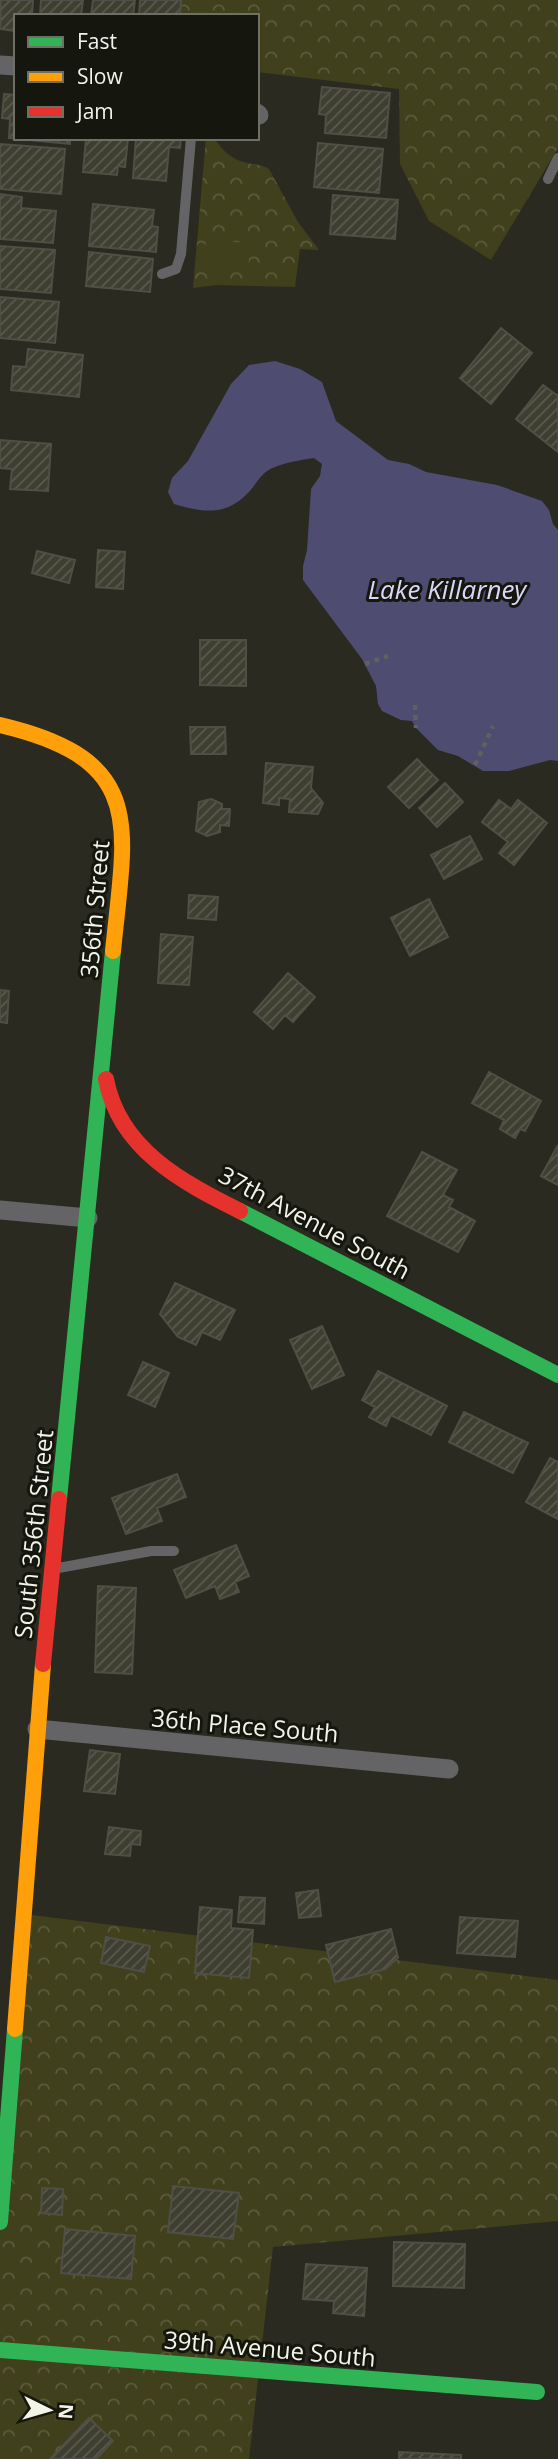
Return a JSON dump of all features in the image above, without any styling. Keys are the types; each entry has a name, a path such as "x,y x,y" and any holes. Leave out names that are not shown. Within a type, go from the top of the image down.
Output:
{"street":[{"name":"356th Street","path":"0,725 38,736 82,759 100,773 118,803 122,823 122,871 103,1060"},
{"name":"South 356th Street","path":"0,2222 37,1729 103,1060"},
{"name":"37th Avenue South","path":"103,1060 113,1108 125,1129 161,1164 234,1206 558,1375"},
{"path":"0,1210 88,1218"},
{"name":"36th Place South","path":"37,1729 449,1769"},
{"name":"39th Avenue South","path":"0,2350 537,2392"}],"lane":[{"path":"162,274 176,269 181,254 191,140"},
{"path":"548,179 558,158"},
{"path":"53,1569 152,1550 174,1551"}],"path":[{"path":"365,664 388,656"},
{"path":"415,705 416,728"},
{"path":"475,765 493,726"}],"green space":[{"path":"181,0 558,0 558,148 491,260 429,221 400,164 399,89 259,72 259,14 181,14"},
{"path":"206,140 216,140 237,160 269,169 298,222 319,250 300,249 295,287 217,285 193,288"},
{"path":"206,240 250,243 248,272 203,269"},
{"path":"23,1914 558,1980 558,2221 273,2247 249,2459 0,2459 0,2156"}],"water":[{"name":"Lake Killarney","path":"275,361 300,369 322,382 336,421 388,460 409,464 426,472 497,485 542,501 549,510 558,530 558,761 550,760 509,771 483,771 458,756 438,750 412,721 401,720 382,711 378,704 376,686 362,659 303,580 311,489 320,476 322,464 314,458 272,468 262,475 240,500 223,509 205,510 174,504 168,492 172,478 188,461 231,384 249,365"}],"building":[{"path":"1,0 33,0 32,14 14,14 14,31 0,29"},
{"path":"41,0 83,0 81,14 40,14"},
{"path":"93,0 135,0 133,14 91,14"},
{"path":"140,0 181,0 180,14 139,14"},
{"path":"322,87 390,93 386,138 325,133 326,115 319,114"},
{"path":"4,94 14,95 14,138 9,138 10,119 2,118"},
{"path":"29,140 70,140 70,144"},
{"path":"86,140 128,140 125,167 118,166 117,175 83,172"},
{"path":"136,140 181,140 180,148 169,147 166,181 133,178"},
{"path":"318,143 383,149 379,193 314,187"},
{"path":"0,144 65,149 61,194 0,189"},
{"path":"0,194 22,197 21,208 56,211 53,243 0,239"},
{"path":"333,195 398,200 395,239 330,234"},
{"path":"93,204 154,210 152,226 158,227 156,252 89,246"},
{"path":"0,246 55,250 51,293 0,289"},
{"path":"89,252 153,259 150,292 86,286"},
{"path":"0,297 59,302 55,343 0,338"},
{"path":"501,328 532,353 491,404 460,378"},
{"path":"28,349 83,355 79,397 11,390 13,366 26,367"},
{"path":"543,385 558,396 558,452 516,419"},
{"path":"0,440 51,444 48,491 10,489 12,469 0,468"},
{"path":"98,550 125,552 123,589 96,587"},
{"path":"37,551 75,560 69,583 32,573"},
{"path":"200,640 246,640 246,686 200,685"},
{"path":"190,727 225,727 226,754 191,754"},
{"path":"417,759 438,780 409,808 388,787"},
{"path":"266,763 313,767 311,788 323,803 318,814 289,812 290,799 279,798 279,805 263,803"},
{"path":"445,783 463,802 437,827 419,808"},
{"path":"211,799 222,804 222,809 230,809 229,826 220,825 220,832 207,836 196,831 199,802"},
{"path":"499,800 511,809 518,800 547,823 514,865 499,853 508,842 482,822"},
{"path":"470,836 482,859 444,879 431,855"},
{"path":"189,895 218,897 216,920 188,918"},
{"path":"429,899 448,937 410,956 391,918"},
{"path":"161,934 193,937 189,985 158,983"},
{"path":"288,973 315,997 293,1022 285,1015 273,1029 254,1012"},
{"path":"0,990 9,991 7,1023 0,1022"},
{"path":"489,1072 541,1101 525,1131 520,1129 515,1138 500,1129 504,1120 472,1103"},
{"path":"558,1145 558,1185 541,1176"},
{"path":"422,1152 457,1170 443,1195 453,1200 449,1207 475,1221 458,1252 387,1216"},
{"path":"175,1283 235,1310 220,1340 202,1332 196,1345 178,1337 160,1314"},
{"path":"322,1326 344,1375 312,1389 290,1340"},
{"path":"143,1362 169,1373 155,1407 128,1395"},
{"path":"378,1371 447,1406 431,1435 391,1415 386,1426 369,1417 375,1407 362,1400"},
{"path":"464,1412 528,1443 513,1473 449,1442"},
{"path":"550,1458 558,1462 558,1519 526,1502"},
{"path":"177,1474 186,1497 157,1508 162,1521 126,1534 112,1498"},
{"path":"236,1545 249,1576 235,1582 239,1592 220,1599 215,1586 186,1598 174,1570"},
{"path":"98,1586 136,1588 132,1674 95,1672"},
{"path":"90,1750 120,1754 115,1794 84,1791"},
{"path":"109,1827 141,1831 140,1845 131,1844 130,1856 105,1854"},
{"path":"318,1890 321,1916 299,1918 296,1893"},
{"path":"240,1897 265,1898 264,1924 238,1922"},
{"path":"200,1907 232,1910 231,1928 253,1930 249,1978 195,1973"},
{"path":"460,1917 518,1921 515,1957 457,1953"},
{"path":"391,1929 398,1958 385,1969 335,1982 326,1945"},
{"path":"106,1937 150,1946 144,1972 101,1963"},
{"path":"173,2186 239,2193 233,2239 168,2232"},
{"path":"42,2188 63,2189 62,2215 41,2213"},
{"path":"65,2229 135,2236 131,2279 61,2273"},
{"path":"394,2242 465,2244 464,2288 393,2286"},
{"path":"306,2264 367,2268 364,2316 333,2313 334,2301 303,2299"},
{"path":"89,2418 113,2441 96,2459 50,2459"},
{"path":"399,2452 461,2455 461,2459 399,2459"}],"traffic: fast":[{"path":"59,1499 113,951"},
{"path":"240,1211 558,1375"},
{"path":"0,2222 15,2029"},
{"path":"0,2350 537,2392"}],"traffic: slow":[{"path":"0,725 48,740 82,758 104,779 117,805 122,834 113,951"},
{"path":"15,2029 43,1664"}],"traffic: jam":[{"path":"106,1079 113,1104 124,1125 139,1144 176,1175 240,1211"},
{"path":"43,1664 59,1499"}]}
